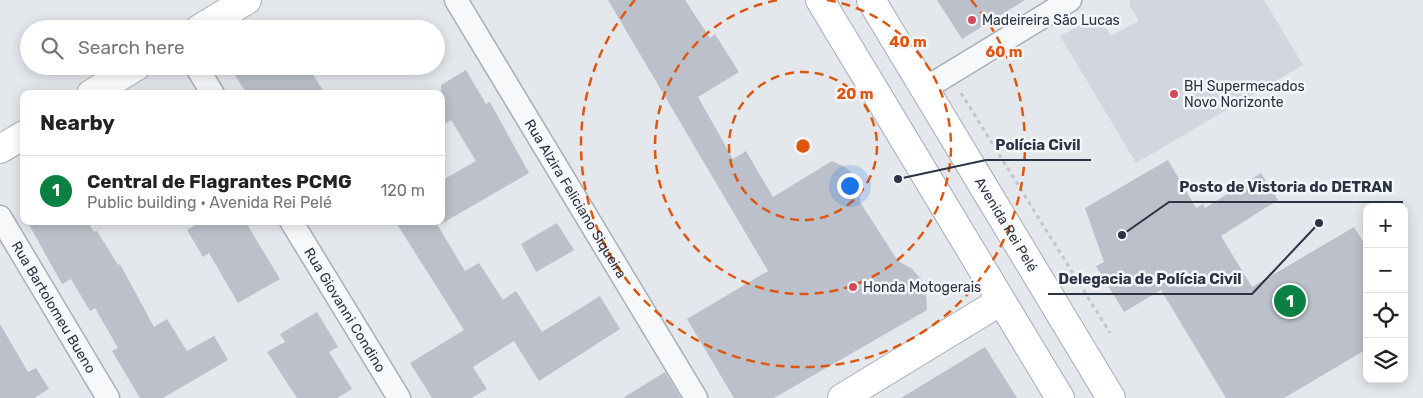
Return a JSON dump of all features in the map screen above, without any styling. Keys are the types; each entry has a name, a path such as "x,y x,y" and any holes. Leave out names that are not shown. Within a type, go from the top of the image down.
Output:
{"main road":[{"path":"214,20 247,0"},
{"path":"820,0 1060,398"},
{"name":"Avenida Rei Pelé","path":"871,0 926,88 1111,398"},
{"path":"98,90 123,75"},
{"path":"0,149 20,137"},
{"path":"842,398 1001,302"}],"street":[{"name":"Rua Alzira Feliciano Siqueira","path":"456,0 696,398"},
{"path":"926,88 1070,0"},
{"path":"201,75 211,90"},
{"name":"Rua Bartolomeu Bueno","path":"0,217 108,398"},
{"name":"Rua Giovanni Condino","path":"293,225 399,398"}],"path":[{"path":"949,74 1110,333"}],"shaded area":[{"name":"BH Supermecados Novo Norizonte","path":"1130,0 1264,0 1303,65 1136,163 1060,36 1097,16 1111,36 1139,21 1130,6"}],"building":[{"path":"608,0 685,0 710,38 715,34 739,72 698,97 733,159 746,151 773,197 832,161 845,167 858,178 860,202 898,261 911,268 921,279 926,295 927,310 774,398 734,398 687,319 768,271"},
{"name":"Madeireira São Lucas","path":"937,0 1025,0 962,39"},
{"path":"466,70 486,104 490,102 529,173 445,222 445,179 476,161 451,120 445,124 445,90 441,90 441,85"},
{"path":"235,75 313,75 323,90 244,90"},
{"path":"1168,160 1196,208 1203,204 1205,208 1261,173 1278,200 1221,236 1252,287 1354,227 1363,242 1363,351 1284,398 1226,398 1161,290 1124,312 1096,266 1104,262 1085,208"},
{"path":"557,223 574,250 536,272 521,244"},
{"path":"29,225 90,225 94,232 97,231 118,265 120,264 154,327 167,319 187,351 214,336 228,360 163,398 140,398 112,351 118,348 95,308 90,311 71,279 62,284"},
{"path":"195,225 247,225 280,279 238,303 209,253 203,257 187,230"},
{"path":"398,225 437,225 465,271 479,263 503,300 516,291 542,332 600,296 620,329 539,381 514,341 473,367 487,389 471,398 432,398 410,363 464,330"},
{"path":"317,312 338,347 329,352 352,389 337,398 297,398 267,352 285,342 280,334"},
{"path":"0,324 28,372 36,368 49,389 34,398 0,398"},
{"path":"985,347 1017,398 901,398 942,373"},
{"path":"665,372 681,398 623,398"}],"place":[{"name":"Madeireira São Lucas","path":"972,20"},
{"name":"BH Supermecados Novo Norizonte","path":"1174,94"},
{"name":"Polícia Civil","path":"898,179"},
{"name":"Delegacia de Polícia Civil","path":"1319,223"},
{"name":"Posto de Vistoria do DETRAN","path":"1122,235"},
{"name":"Honda Motogerais","path":"853,287"},
{"name":"Central de Flagrantes PCMG","path":"1290,301"}]}
